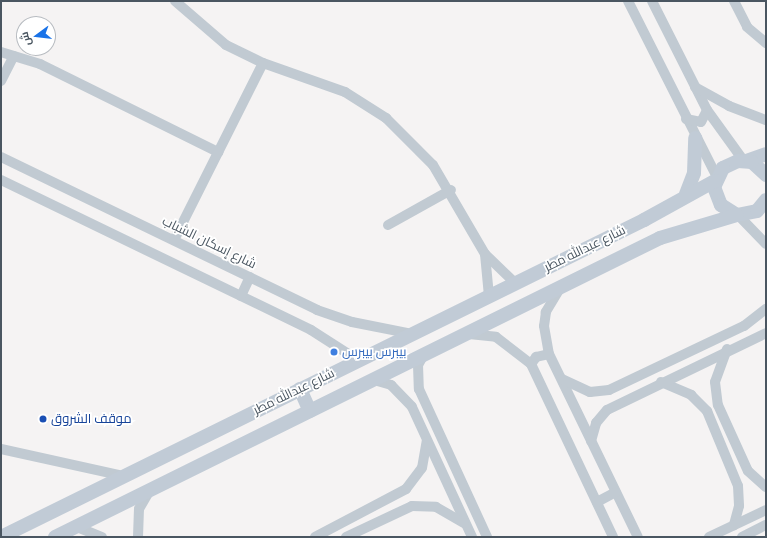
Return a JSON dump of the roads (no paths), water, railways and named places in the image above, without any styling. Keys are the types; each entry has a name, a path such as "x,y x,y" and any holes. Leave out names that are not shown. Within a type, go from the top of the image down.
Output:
{"street":[{"path":"175,1 209,34 263,63 330,86 373,108 410,140 451,190 485,254 515,283"},
{"path":"628,1 716,179 717,200 725,210 738,215 766,244"},
{"path":"652,1 694,87 707,110 744,160 758,166 766,175"},
{"path":"734,1 748,27 766,43"},
{"path":"1,52 40,64 218,152"},
{"path":"1,81 14,56"},
{"path":"174,240 263,63"},
{"path":"694,87 730,106 766,120"},
{"path":"686,119 701,122 707,110"},
{"path":"686,194 695,167 695,138"},
{"path":"716,179 727,164 766,154"},
{"name":"شارع إسكان الشباب","path":"1,157 334,317 412,334"},
{"name":"شارع عبدالله مطر","path":"1,537 649,218 686,194 716,179"},
{"path":"1,180 322,335 358,360"},
{"path":"388,225 451,190"},
{"name":"شارع عبدالله مطر","path":"55,537 469,334 660,238 756,211 766,200"},
{"path":"649,218 659,225 660,238"},
{"path":"485,254 489,296"},
{"path":"241,296 250,277"},
{"path":"560,289 546,312 545,333 550,354 638,537"},
{"path":"561,379 590,392 609,390 750,323 766,309"},
{"path":"591,441 598,419 616,404 761,334 750,323"},
{"path":"469,334 496,337 531,364 613,537"},
{"path":"727,350 715,382 718,405 748,471 766,487"},
{"path":"531,364 536,357 550,354"},
{"path":"423,356 417,377 424,400 487,537"},
{"path":"374,380 391,385 412,407 472,537"},
{"path":"661,382 691,395 707,411 735,476 739,501 734,525"},
{"path":"300,389 310,411"},
{"path":"609,390 609,399 616,404"},
{"path":"412,407 416,401 424,400"},
{"path":"707,411 711,405 718,405"},
{"path":"314,537 383,504 415,479 427,441"},
{"path":"1,449 124,476"},
{"path":"735,476 743,477 748,471"},
{"path":"138,537 139,509 151,490"},
{"path":"597,502 616,492"},
{"path":"383,504 388,507 389,516"},
{"path":"346,537 389,516 424,505 447,511 466,524"},
{"path":"709,537 766,510"},
{"path":"742,537 766,526"},
{"path":"76,527 102,537"}],"place":[{"name":"بيبرس بيبرس","path":"334,352"},
{"name":"موقف الشروق","path":"43,419"}]}
